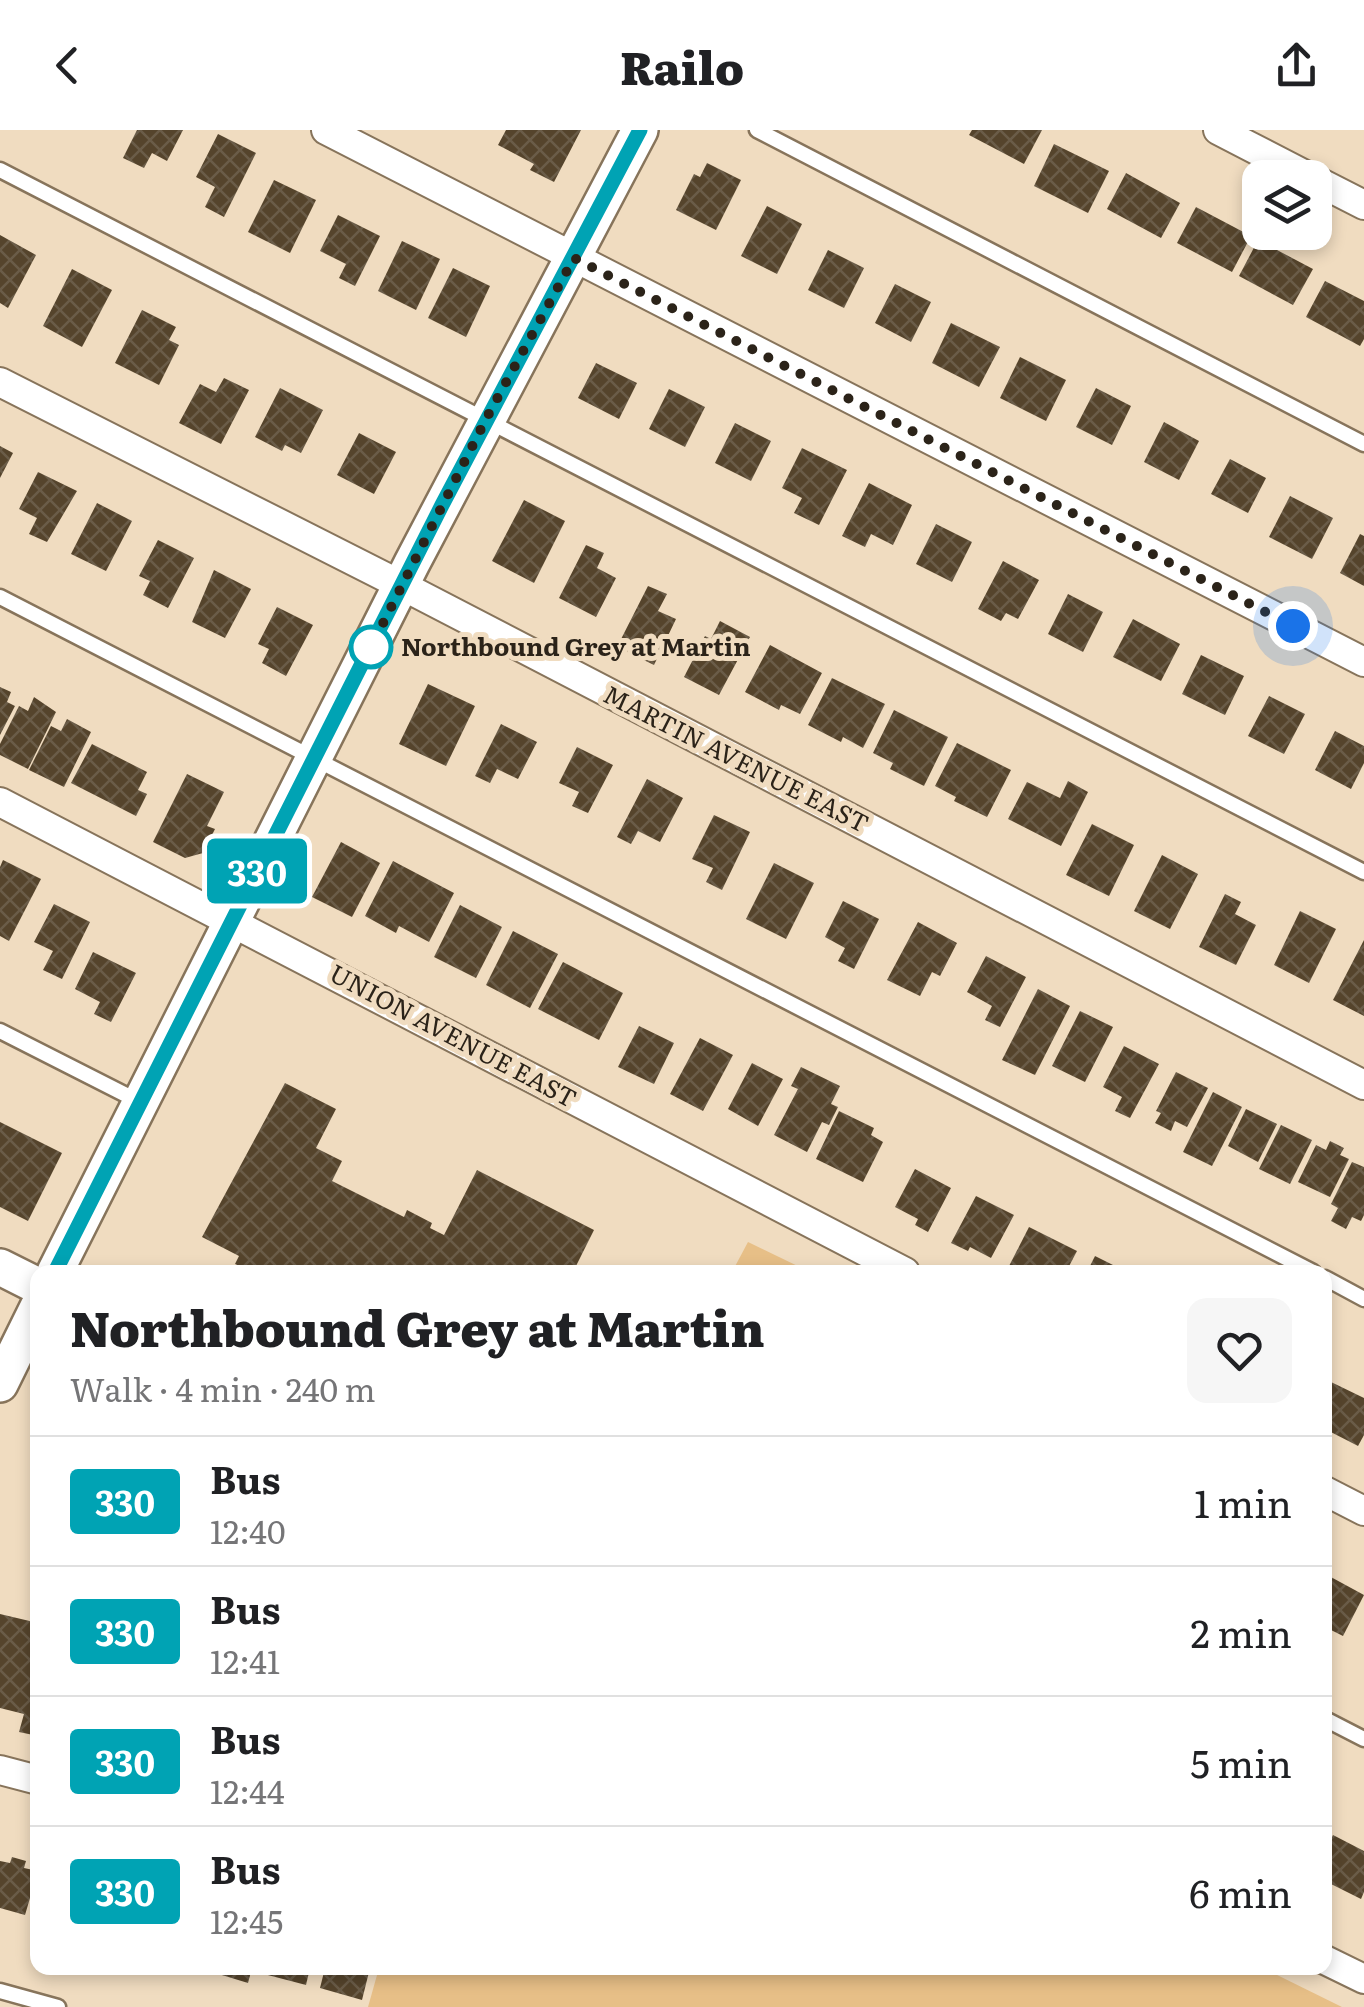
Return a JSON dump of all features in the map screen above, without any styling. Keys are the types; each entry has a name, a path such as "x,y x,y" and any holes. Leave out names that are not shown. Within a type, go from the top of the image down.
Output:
{"street":[{"path":"326,130 1364,662"},
{"path":"58,1265 486,419 640,130"},
{"path":"1218,130 1276,160"},
{"path":"1332,189 1364,205"},
{"name":"MARTIN AVENUE EAST","path":"0,382 401,585 1364,1086"},
{"name":"UNION AVENUE EAST","path":"0,802 892,1265"},
{"path":"0,1267 30,1282"},
{"path":"0,1384 30,1323"},
{"path":"1332,1495 1364,1511"},
{"path":"0,1770 30,1778"},
{"path":"1332,1964 1364,1980"}],"lane":[{"path":"757,130 1364,444"},
{"path":"0,170 1364,872"},
{"path":"0,597 1300,1265"},
{"path":"0,1031 140,1102"},
{"path":"1332,1282 1364,1298"},
{"path":"1332,1724 1364,1740"},
{"path":"0,1991 58,2007"}],"shaded area":[{"path":"748,1242 796,1265 736,1265"},
{"path":"377,1975 1277,1975 1342,2007 368,2007"}],"building":[{"path":"137,130 183,130 167,161 152,153 144,168 123,158"},
{"path":"506,130 581,130 554,182 530,170 534,164 498,145"},
{"path":"972,130 1042,130 1024,164 969,135"},
{"path":"218,134 256,153 224,217 205,207 215,187 196,177"},
{"path":"1054,144 1109,171 1088,213 1034,186"},
{"path":"707,163 741,180 716,230 676,210 694,174 700,177"},
{"path":"1126,173 1180,203 1161,238 1107,209"},
{"path":"274,180 316,200 290,253 248,232"},
{"path":"767,206 802,224 777,274 741,256"},
{"path":"1196,207 1242,231 1244,250 1232,272 1177,243"},
{"path":"338,215 380,236 355,286 339,278 346,264 320,251"},
{"path":"0,235 36,255 8,308 0,303"},
{"path":"402,241 440,259 416,310 378,291"},
{"path":"828,250 864,268 844,308 808,290"},
{"path":"1253,250 1277,250 1313,269 1293,305 1239,276"},
{"path":"453,268 490,286 466,337 428,318"},
{"path":"72,269 112,290 82,347 43,326"},
{"path":"1325,281 1364,301 1364,339 1360,346 1306,317"},
{"path":"895,284 931,302 911,342 875,323"},
{"path":"142,310 176,327 169,340 179,345 159,385 115,363"},
{"path":"951,323 1000,347 979,387 932,363"},
{"path":"1020,357 1066,380 1046,421 1000,398"},
{"path":"596,363 637,383 619,419 578,398"},
{"path":"224,378 249,390 221,444 179,423 200,384 216,392"},
{"path":"280,388 323,410 301,453 285,445 282,451 255,437"},
{"path":"1096,388 1131,406 1112,445 1076,427"},
{"path":"669,389 705,407 685,447 649,429"},
{"path":"1164,422 1199,441 1179,480 1144,462"},
{"path":"735,423 771,441 751,481 715,463"},
{"path":"359,433 396,452 374,494 337,475"},
{"path":"0,446 13,453 0,478"},
{"path":"802,448 847,470 819,525 794,513 802,498 782,488"},
{"path":"1230,459 1266,478 1248,513 1211,494"},
{"path":"38,472 77,491 47,542 29,534 37,518 19,509"},
{"path":"869,483 912,505 893,545 871,534 865,547 842,536"},
{"path":"1290,496 1333,518 1312,559 1269,537"},
{"path":"524,500 565,521 534,583 492,561"},
{"path":"97,503 132,521 106,571 71,554"},
{"path":"936,524 972,542 952,582 916,564"},
{"path":"1360,534 1364,536 1364,586 1340,573"},
{"path":"158,540 194,558 168,608 143,595 150,581 139,576"},
{"path":"586,545 604,553 597,568 616,578 596,617 559,598"},
{"path":"1003,561 1039,580 1018,619 1006,613 1001,621 978,609"},
{"path":"214,570 251,589 225,638 192,622"},
{"path":"648,586 667,594 658,611 676,619 654,665 617,647"},
{"path":"1068,594 1103,612 1083,652 1048,634"},
{"path":"277,607 313,625 286,676 262,663 269,649 258,644"},
{"path":"1133,619 1180,644 1161,681 1113,657"},
{"path":"720,621 750,637 719,695 684,677 705,636 711,639"},
{"path":"770,645 822,673 800,714 781,705 779,710 745,692"},
{"path":"1201,655 1244,676 1225,715 1182,694"},
{"path":"832,678 885,704 863,748 808,725"},
{"path":"428,684 475,706 446,766 399,744"},
{"path":"0,687 11,692 7,702 15,706 0,735"},
{"path":"1269,696 1305,714 1284,754 1248,736"},
{"path":"34,697 56,712 28,769 0,755 0,744 19,706 28,711"},
{"path":"894,710 948,737 924,786 890,769 893,763 873,753"},
{"path":"67,719 91,732 64,787 29,770 51,726 61,731"},
{"path":"501,724 537,742 518,779 497,769 490,783 475,776"},
{"path":"1335,731 1364,746 1364,763 1351,789 1315,770"},
{"path":"957,743 1011,770 987,817 954,801 956,797 935,786"},
{"path":"92,744 147,772 138,790 147,794 136,816 71,783"},
{"path":"577,747 613,765 588,813 572,806 579,792 559,783"},
{"path":"187,774 224,792 207,826 215,829 203,853 185,858 153,842"},
{"path":"647,779 683,798 660,842 638,831 631,844 617,837"},
{"path":"1068,781 1088,792 1061,846 1008,819 1027,782 1060,798"},
{"path":"714,815 750,832 722,890 706,882 713,868 692,859"},
{"path":"1092,824 1134,845 1109,896 1066,875"},
{"path":"341,842 380,863 352,917 312,897"},
{"path":"1162,855 1198,874 1170,929 1134,911"},
{"path":"3,860 41,879 9,941 0,936"},
{"path":"393,861 454,893 429,942 399,926 396,933 365,916"},
{"path":"774,863 814,883 786,939 746,919"},
{"path":"1225,894 1241,902 1235,914 1256,925 1236,965 1199,947"},
{"path":"843,901 879,919 854,969 838,961 845,948 825,937"},
{"path":"54,904 90,922 62,979 43,970 53,951 34,942"},
{"path":"460,905 502,927 476,978 434,957"},
{"path":"1300,911 1336,929 1309,983 1274,965"},
{"path":"918,922 957,943 940,976 932,972 920,996 887,980"},
{"path":"513,931 558,954 530,1008 486,985"},
{"path":"1364,940 1364,1016 1333,1000"},
{"path":"93,952 136,973 111,1022 94,1014 100,1002 75,989"},
{"path":"986,956 1026,977 1000,1027 985,1020 992,1006 967,992"},
{"path":"563,962 623,993 599,1040 538,1009"},
{"path":"1038,989 1070,1006 1035,1075 1002,1060"},
{"path":"1080,1011 1113,1027 1085,1082 1052,1066"},
{"path":"639,1026 674,1043 654,1084 618,1067"},
{"path":"700,1038 733,1055 703,1111 670,1094"},
{"path":"1124,1046 1159,1064 1130,1118 1115,1111 1122,1097 1103,1087"},
{"path":"752,1063 783,1079 758,1126 728,1109"},
{"path":"801,1067 840,1086 831,1104 838,1107 829,1125 822,1122 807,1152 774,1135 798,1089 791,1086"},
{"path":"1176,1072 1208,1088 1187,1127 1175,1121 1171,1131 1155,1123 1161,1113 1156,1111"},
{"path":"285,1083 336,1109 316,1148 342,1161 332,1181 404,1217 407,1210 432,1223 430,1228 444,1235 477,1170 594,1230 576,1265 237,1265 239,1256 202,1237"},
{"path":"1213,1092 1242,1107 1212,1166 1183,1152"},
{"path":"1246,1109 1277,1124 1258,1162 1228,1146"},
{"path":"839,1111 874,1128 871,1135 883,1142 863,1182 816,1159"},
{"path":"0,1122 62,1153 28,1221 0,1207"},
{"path":"1281,1125 1312,1140 1290,1184 1259,1169"},
{"path":"1330,1141 1344,1148 1340,1155 1349,1159 1330,1197 1298,1182 1316,1145 1326,1150"},
{"path":"1352,1162 1364,1167 1364,1215 1361,1221 1352,1217 1346,1229 1331,1221 1338,1208 1331,1204"},
{"path":"915,1169 951,1188 928,1232 915,1225 918,1219 895,1207"},
{"path":"976,1196 1014,1215 991,1258 951,1243"},
{"path":"1029,1227 1077,1251 1070,1265 1010,1265"},
{"path":"1095,1256 1113,1265 1090,1265"},
{"path":"1332,1382 1364,1398 1364,1435 1358,1446 1332,1433"},
{"path":"1332,1578 1364,1595 1343,1636 1332,1630"},
{"path":"0,1614 30,1621 30,1734 19,1732 24,1714 0,1708"},
{"path":"1332,1837 1364,1851 1361,1899 1332,1884"},
{"path":"12,1857 26,1861 24,1868 30,1869 30,1898 25,1915 0,1908 0,1861 10,1863"},
{"path":"222,1975 250,1975 248,1983"},
{"path":"268,1975 308,1975 306,1985"},
{"path":"323,1975 368,1975 362,2000 320,1988"}],"bus line":[{"name":"330","path":"58,1265 486,419 640,130"}],"place":[{"name":"Northbound Grey at Martin","path":"371,647"}],"route":[{"path":"371,647 365,659 486,419 574,258 1293,626"}]}
